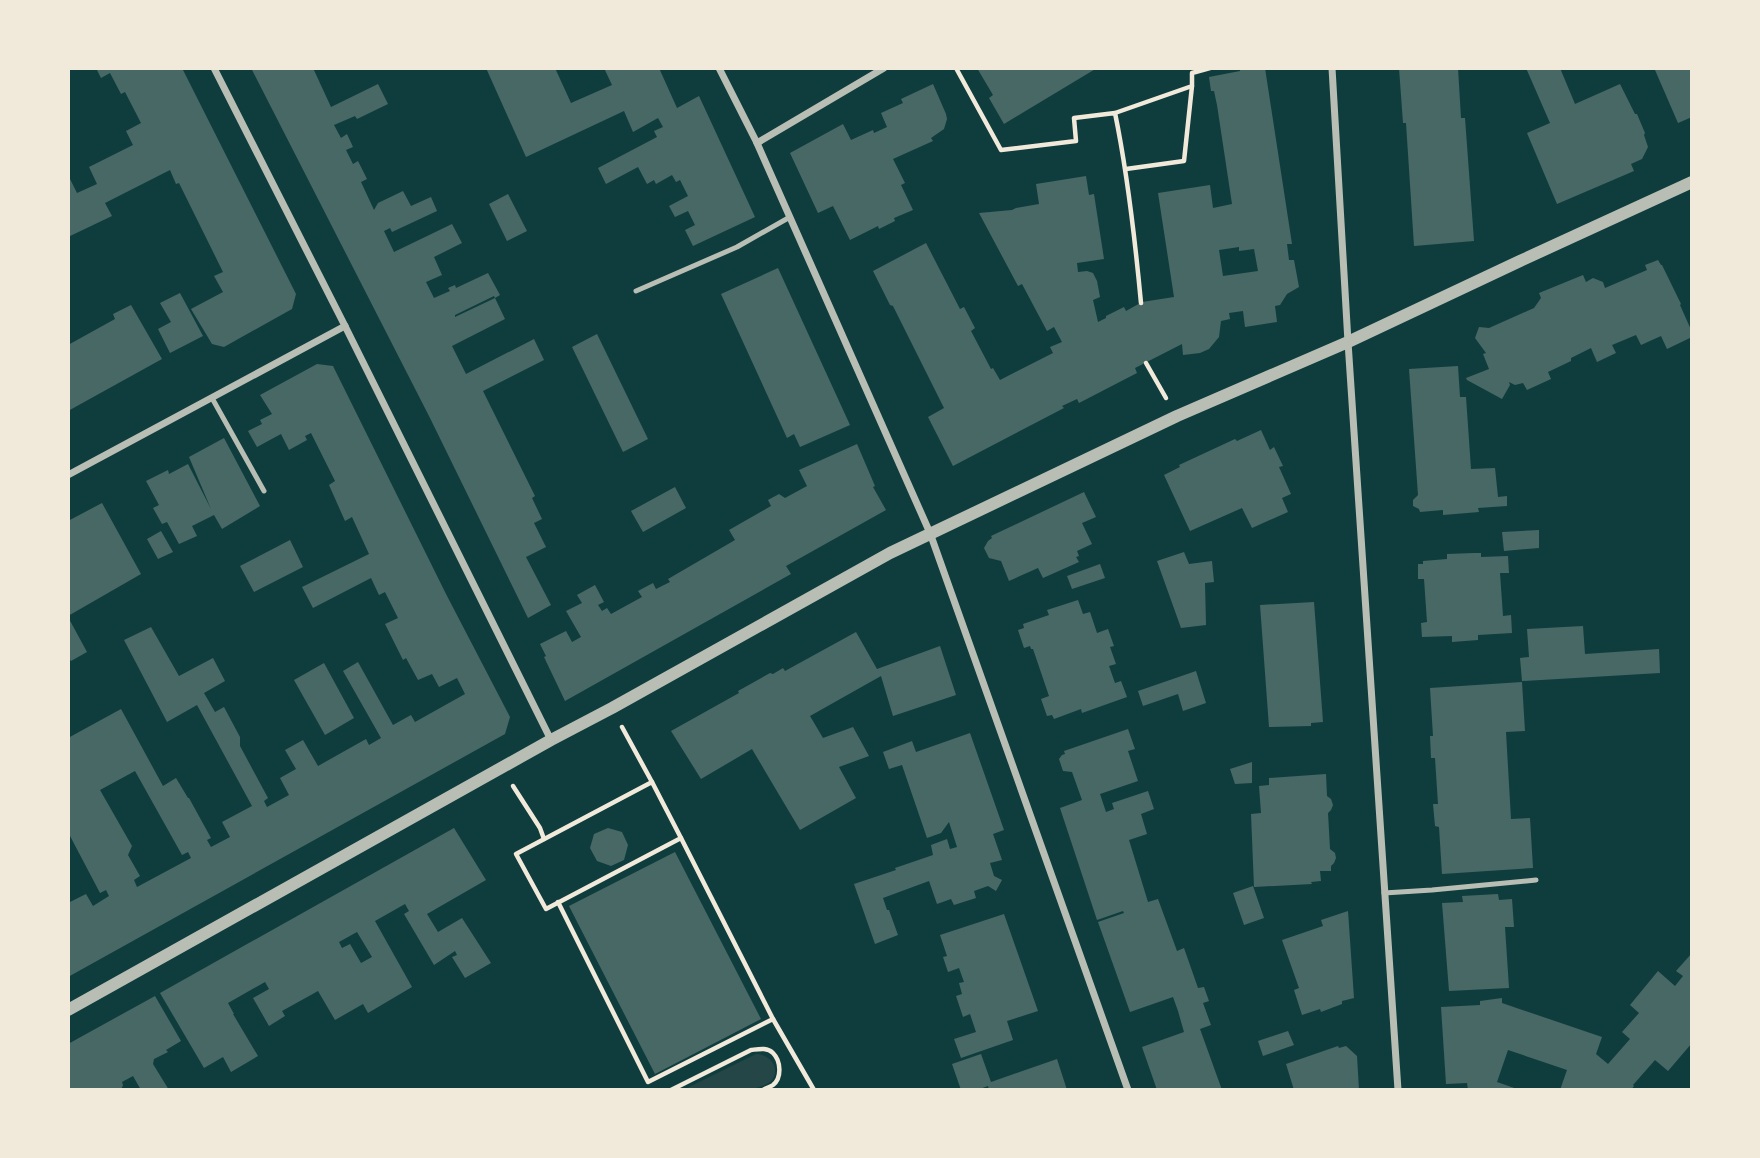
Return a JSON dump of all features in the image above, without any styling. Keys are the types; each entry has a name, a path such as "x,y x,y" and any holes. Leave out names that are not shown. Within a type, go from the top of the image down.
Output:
{"street":[{"path":"214,68 551,740"},
{"path":"719,68 757,143 930,533 1128,1090"},
{"path":"757,143 884,68"},
{"path":"1332,68 1398,1090"},
{"path":"68,1010 890,553 1177,416 1348,342 1692,183"},
{"path":"68,475 345,326"}],"lane":[{"path":"636,291 737,247 790,218"},
{"path":"212,398 264,491"},
{"path":"1384,892 1536,880"}],"path":[{"path":"956,68 1001,150 1076,141 1074,118 1115,113 1192,86"},
{"path":"1126,169 1184,161 1192,73 1210,68"},
{"path":"1115,113 1126,169 1141,303"},
{"path":"1146,363 1177,416"},
{"path":"612,708 773,1019 813,1089"},
{"path":"501,768 540,828 544,839"},
{"path":"652,782 516,854 546,909 681,838"},
{"path":"558,902 648,1082 773,1019"},
{"path":"671,1090 751,1051 765,1049 773,1053 780,1070 773,1085 763,1090"}],"shaded area":[{"path":"756,1054 765,1056 775,1067 771,1081 760,1087 748,1090 683,1090"}],"building":[{"path":"96,68 182,68 296,294 292,309 224,347 212,344 191,309 223,292 214,276 223,272 170,170 105,203 112,216 68,237 68,175 77,193 97,184 89,167 133,145 126,131 141,123 125,92 121,94 110,73 101,78"},
{"path":"251,68 313,68 331,107 378,84 388,104 357,119 355,116 334,125 341,138 347,134 353,147 346,150 353,164 358,161 367,179 361,182 374,210 378,203 403,191 411,206 431,197 437,211 392,232 390,228 384,231 394,252 452,224 462,243 434,257 442,275 426,282 434,298 450,291 448,288 455,285 456,288 488,273 500,295 495,298 505,319 452,346 466,374 534,339 544,360 483,391 535,496 532,498 542,519 534,523 546,547 526,557 551,605 528,618 430,418","holes":["494,296 495,298 455,315"]},
{"path":"486,68 555,68 571,103 612,85 604,68 659,68 677,108 699,96 755,217 693,246 685,230 695,225 688,211 675,217 669,206 688,196 680,180 676,182 672,175 656,184 654,180 647,184 638,167 606,184 598,168 657,137 654,131 663,127 658,118 633,132 624,111 526,157"},
{"path":"977,68 1097,68 1004,124 989,98 993,95"},
{"path":"1240,68 1265,68 1292,244 1287,244 1289,260 1294,260 1299,287 1287,294 1280,305 1275,306 1277,322 1245,327 1243,311 1229,313 1230,319 1221,321 1219,337 1209,349 1183,355 1182,344 1135,368 1137,373 1079,403 1077,399 1062,406 1064,408 953,466 928,417 944,408 873,271 926,243 960,309 964,307 975,328 971,331 991,369 993,368 1000,380 1053,353 1050,347 1062,342 1054,327 1047,331 1022,284 1018,286 979,213 1039,204 1036,184 1086,176 1089,195 1094,194 1104,259 1077,263 1078,272 1093,273 1097,281 1100,297 1093,300 1098,322 1124,307 1126,311 1142,302 1174,297 1158,193 1210,185 1213,208 1232,204 1217,105 1209,77 1240,71","holes":["1239,247 1239,251 1254,249 1258,271 1223,276 1219,250"]},
{"path":"1399,68 1458,68 1461,118 1465,118 1474,241 1414,246 1406,123 1403,123"},
{"path":"1526,68 1560,68 1575,104 1620,84 1637,114 1648,147 1642,159 1631,164 1634,171 1557,204 1527,133 1550,123"},
{"path":"1692,68 1692,117 1678,123 1655,70"},
{"path":"933,84 946,114 944,129 931,138 933,141 893,159 905,183 901,185 913,210 894,218 895,221 879,229 878,226 850,240 833,206 818,213 790,153 843,124 851,140 887,127 881,113 903,103 901,99"},
{"path":"508,194 527,231 507,241 489,204"},
{"path":"1658,260 1681,304 1692,337 1667,349 1661,336 1641,345 1636,335 1612,345 1616,353 1597,362 1591,348 1548,372 1551,379 1527,390 1523,383 1515,385 1509,382 1502,399 1467,380 1466,378 1489,369 1483,354 1486,353 1475,338 1479,327 1489,328 1534,308 1541,298 1539,293 1583,275 1586,282 1593,278 1603,282 1605,288 1647,270 1645,265"},
{"path":"778,268 850,425 800,447 794,434 787,438 721,294"},
{"path":"180,293 203,336 170,353 158,329 171,322 160,303"},
{"path":"131,305 162,359 68,411 68,345 115,319 113,314"},
{"path":"597,334 648,439 623,452 572,347"},
{"path":"317,364 333,366 510,717 505,734 68,977 68,903 86,894 93,906 109,896 106,890 100,893 68,835 68,738 121,709 163,786 176,778 211,838 207,840 211,847 230,837 222,822 252,806 197,705 167,722 124,640 151,627 179,676 213,658 225,681 204,693 215,712 224,707 240,737 240,746 268,798 264,801 267,807 289,795 280,778 296,769 285,750 303,740 318,766 366,739 369,745 381,738 343,671 358,662 393,725 411,715 415,722 465,694 457,678 439,687 432,674 418,680 406,658 403,660 385,624 398,618 385,592 379,595 371,578 313,608 302,587 369,554 352,517 345,521 329,485 335,481 311,433 305,436 307,440 289,450 281,434 257,447 248,431 262,424 260,420 272,414 260,395","holes":["135,771 182,855 188,852 191,858 137,887 134,880 140,876 128,855 132,846 100,790"]},
{"path":"1458,366 1460,397 1466,397 1471,469 1495,468 1498,497 1507,496 1507,506 1443,515 1443,510 1420,512 1413,506 1413,500 1418,495 1409,369"},
{"path":"1261,430 1270,450 1274,447 1283,466 1279,467 1291,494 1282,498 1288,512 1252,528 1242,508 1190,531 1164,475 1180,467 1179,465 1235,439 1237,441"},
{"path":"224,438 260,506 222,529 214,515 192,526 197,536 179,544 167,522 162,524 153,508 159,505 146,481 168,470 169,474 188,464 211,509 189,457"},
{"path":"857,444 875,486 873,487 886,510 786,566 791,574 565,701 540,644 566,631 572,642 581,637 566,611 582,603 577,595 595,585 604,602 598,605 602,611 607,608 611,614 642,597 638,591 653,583 656,589 670,582 668,579 735,540 729,530 771,506 768,500 779,494 785,498 807,486 799,470"},
{"path":"675,487 686,508 643,532 631,511"},
{"path":"1084,492 1096,517 1082,523 1092,544 1077,551 1079,562 1043,578 1038,568 1009,581 1001,561 989,558 984,548 991,536"},
{"path":"102,503 141,574 68,616 68,521"},
{"path":"1539,530 1539,548 1504,551 1502,532"},
{"path":"161,531 173,552 158,559 147,539"},
{"path":"290,540 303,567 254,592 240,566"},
{"path":"1184,552 1189,564 1212,561 1214,582 1205,583 1206,625 1181,628 1157,561"},
{"path":"1481,553 1481,557 1508,556 1509,573 1500,573 1503,616 1511,615 1512,633 1478,635 1478,640 1452,642 1452,636 1422,637 1421,623 1427,622 1424,579 1418,579 1418,564 1423,564 1423,561 1447,559 1447,554"},
{"path":"1100,564 1105,578 1072,589 1067,576"},
{"path":"1078,600 1083,614 1090,612 1097,633 1108,629 1116,664 1109,666 1115,683 1121,681 1127,697 1082,713 1081,709 1054,719 1052,715 1047,716 1041,699 1049,696 1033,649 1030,646 1024,648 1018,630 1024,628 1023,624 1049,615 1047,610"},
{"path":"1314,602 1323,722 1311,723 1311,726 1269,727 1260,605"},
{"path":"68,617 87,652 71,661 68,657"},
{"path":"1583,626 1585,654 1659,649 1660,673 1522,681 1520,658 1529,657 1527,629"},
{"path":"856,632 877,669 940,646 956,695 893,716 881,676 810,716 823,738 853,727 869,756 839,767 856,798 800,830 752,749 701,779 671,731 770,673 783,668 785,671"},
{"path":"324,663 354,718 325,735 294,680"},
{"path":"1196,671 1206,703 1183,711 1178,694 1143,706 1138,691"},
{"path":"1522,682 1525,731 1506,732 1511,819 1530,818 1533,868 1442,874 1439,827 1435,826 1433,804 1438,804 1435,758 1431,758 1430,736 1433,736 1430,688"},
{"path":"1128,729 1135,749 1128,751 1138,781 1100,794 1106,812 1114,809 1112,803 1148,791 1154,809 1141,814 1147,834 1129,840 1148,902 1158,899 1177,951 1184,948 1198,988 1204,987 1209,1001 1203,1003 1211,1025 1200,1029 1222,1090 1157,1090 1142,1047 1184,1032 1178,1011 1173,997 1130,1012 1098,922 1124,913 1123,911 1097,920 1060,808 1082,800 1072,772 1063,771 1059,759 1065,754 1064,751"},
{"path":"970,733 1004,830 993,834 1002,860 990,863 994,876 1002,880 996,891 988,886 974,891 976,898 954,905 951,899 937,904 929,881 883,898 898,935 875,944 854,884 933,855 931,845 947,839 950,849 957,847 949,822 941,833 927,838 902,765 889,769 883,752 912,741 916,752"},
{"path":"1252,762 1252,783 1235,784 1230,769"},
{"path":"1326,774 1327,796 1333,805 1328,813 1330,849 1336,858 1331,871 1320,871 1321,881 1311,882 1312,884 1254,887 1251,814 1261,813 1259,786 1269,785 1269,778"},
{"path":"454,828 486,880 427,914 438,932 462,918 491,963 465,978 452,957 457,955 455,951 434,965 404,914 409,911 405,904 375,921 412,987 368,1013 363,1004 335,1020 318,991 282,1011 285,1016 269,1026 253,998 269,989 265,982 228,1003 258,1056 231,1072 223,1057 204,1068 160,993","holes":["357,932 372,957 361,963 350,944 342,948 339,942"]},
{"path":"608,828 622,832 628,845 624,860 611,866 597,861 590,848 594,834"},
{"path":"675,852 761,1019 655,1074 569,906"},
{"path":"1253,886 1264,918 1244,925 1233,893"},
{"path":"1498,894 1499,900 1512,899 1514,927 1505,927 1509,988 1449,991 1442,903 1463,902 1462,896"},
{"path":"1348,911 1354,998 1321,1012 1320,1009 1302,1015 1294,990 1299,988 1282,940 1323,926 1321,920"},
{"path":"1004,914 1038,1011 1007,1021 1013,1040 961,1058 954,1039 976,1032 970,1014 963,1017 956,996 962,994 959,983 964,982 959,968 948,972 943,957 947,956 940,935"},
{"path":"1692,953 1692,1043 1668,1071 1655,1060 1631,1090 1560,1090 1567,1070 1508,1050 1497,1082 1520,1090 1468,1090 1467,1083 1446,1084 1441,1007 1480,1005 1480,1001 1502,998 1502,1003 1602,1037 1596,1054 1608,1064 1630,1039 1622,1032 1639,1013 1630,1005 1658,971 1675,986 1683,976 1676,971"},
{"path":"155,996 181,1041 154,1059 153,1064 169,1090 141,1090 133,1076 122,1082 121,1090 68,1090 68,1044"},
{"path":"1288,1031 1294,1045 1263,1056 1258,1041"},
{"path":"1338,1046 1346,1046 1357,1056 1359,1090 1294,1090 1286,1064"},
{"path":"981,1054 991,1082 1057,1059 1067,1090 989,1090 988,1086 977,1090 961,1090 952,1064"}]}
